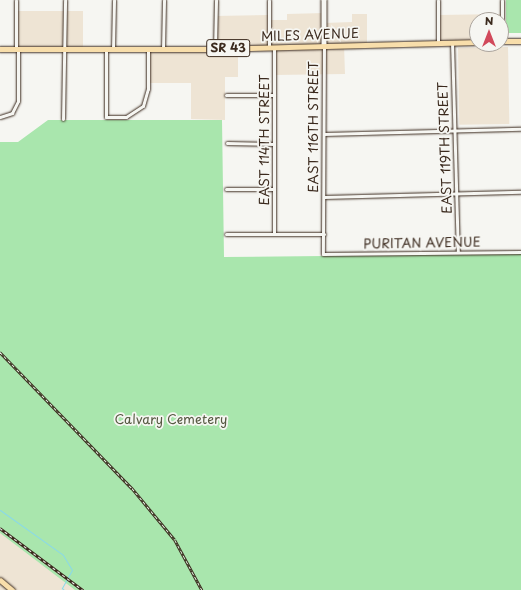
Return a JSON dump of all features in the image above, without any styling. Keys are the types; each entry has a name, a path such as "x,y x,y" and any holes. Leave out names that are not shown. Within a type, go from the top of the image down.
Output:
{"main road":[{"name":"EAST 116TH STREET","path":"324,0 324,46"},
{"path":"509,41 521,41"},
{"name":"MILES AVENUE","path":"0,49 215,49 469,42"},
{"path":"0,580 12,590"}],"street":[{"path":"0,117 12,113 18,102 16,0"},
{"path":"63,119 65,0"},
{"path":"113,49 114,0"},
{"path":"164,0 164,49"},
{"path":"215,49 216,0"},
{"name":"EAST 114TH STREET","path":"269,0 274,95 274,233"},
{"path":"438,0 438,43"},
{"path":"502,0 502,12"},
{"name":"EAST 119TH STREET","path":"452,42 458,252"},
{"name":"EAST 116TH STREET","path":"323,254 324,46"},
{"path":"106,49 106,117 126,116 143,106 148,89 148,49"},
{"path":"226,95 274,95"},
{"path":"324,134 455,132 521,129"},
{"path":"226,143 274,144"},
{"path":"226,189 274,189"},
{"path":"324,197 521,192"},
{"path":"226,234 324,234"},
{"name":"PURITAN AVENUE","path":"323,254 521,252"}],"shaded area":[{"path":"16,11 83,11 83,49 16,49"},
{"path":"324,13 324,23 352,22 352,14 367,14 367,45 344,45 345,74 274,75 274,47 238,48 238,77 225,77 225,120 191,119 191,83 148,83 148,49 215,49 215,16 269,15 269,20 287,20 287,14"},
{"path":"438,15 469,15 469,42 438,43"},
{"path":"458,48 469,48 469,52 508,52 509,124 459,125"},
{"path":"0,530 79,590 0,590"}],"green space":[{"path":"506,0 521,0 521,33 509,33 509,12 506,12"},
{"name":"Calvary Cemetery","path":"48,120 222,120 224,257 521,254 521,590 75,590 0,533 0,142 18,142"}],"waterway":[{"path":"0,510 63,555 72,570 62,588 64,590"}],"railway":[{"path":"0,352 132,488 175,540 202,590"},
{"path":"0,528 83,590"}]}
